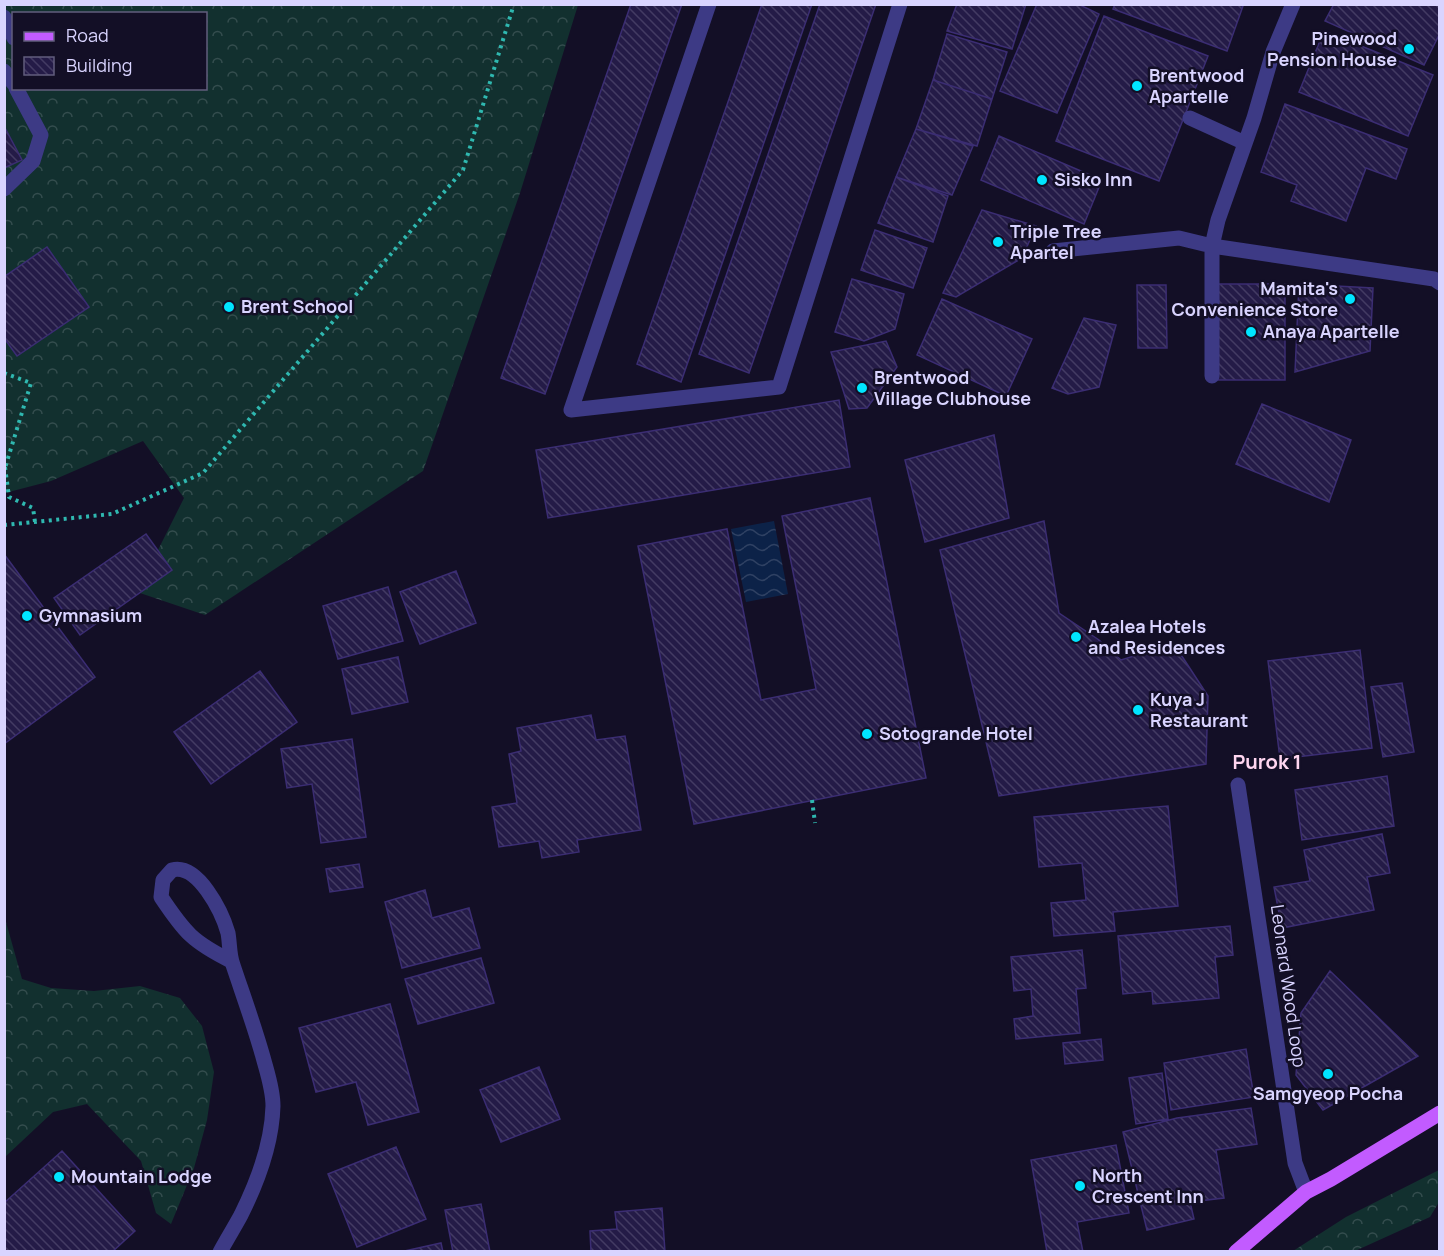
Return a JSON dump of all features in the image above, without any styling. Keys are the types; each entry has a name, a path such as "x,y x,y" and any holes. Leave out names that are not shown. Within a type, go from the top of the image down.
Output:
{"main road":[{"path":"1236,1251 1306,1192 1440,1113"}],"street":[{"path":"709,4 571,410 779,387 900,4"},
{"path":"1212,376 1212,246 1218,220 1273,52 1293,4"},
{"path":"4,17 12,34"},
{"path":"4,189 33,161 41,135 18,90"},
{"path":"1190,118 1245,143"},
{"path":"1053,251 1179,238 1212,246 1434,279 1440,283"},
{"name":"Leonard Wood Loop","path":"1238,785 1295,1163 1306,1192"},
{"path":"220,1251 241,1215 264,1156 273,1106 267,1073 244,994 231,961 227,931 222,918 207,892 192,873 183,869 172,870 163,880 161,897 191,938 231,961"}],"path":[{"path":"4,525 112,514 203,473 463,170 514,4"},
{"path":"4,373 31,383 5,467 9,497 33,508 34,522"},
{"path":"812,800 815,823"}],"green space":[{"name":"Brent School","path":"4,5 578,5 520,193 423,471 205,615 137,592 184,498 143,441 51,481 5,493"},
{"path":"4,915 22,979 51,988 94,991 140,986 180,998 202,1026 214,1072 207,1120 194,1168 171,1224 156,1213 141,1161 87,1104 53,1112 5,1157"},
{"path":"1439,1170 1439,1202 1430,1217 1355,1251 1293,1251 1346,1217"}],"water":[{"path":"774,521 788,594 746,602 731,529"}],"building":[{"path":"631,4 682,4 545,394 501,378"},
{"path":"762,4 812,4 681,382 637,364"},
{"path":"820,4 876,4 749,373 699,354"},
{"path":"957,4 1026,4 1012,49 947,31"},
{"path":"1037,4 1078,4 1099,14 1057,113 1000,91"},
{"path":"1115,4 1238,4 1243,6 1227,51 1113,9"},
{"name":"Pinewood Pension House","path":"1334,4 1440,4 1440,33 1424,65 1325,21"},
{"name":"Brentwood Apartelle","path":"1104,16 1208,56 1159,181 1056,141"},
{"path":"1324,31 1433,75 1408,136 1299,92"},
{"path":"947,34 1007,52 992,99 933,80"},
{"path":"933,80 992,99 977,146 916,129"},
{"path":"1285,104 1407,149 1396,179 1366,168 1346,221 1291,201 1297,185 1261,172"},
{"path":"4,126 22,160 4,168"},
{"path":"916,129 973,146 952,195 896,177"},
{"name":"Sisko Inn","path":"999,136 1102,180 1084,224 981,180"},
{"path":"896,177 948,196 933,242 878,223"},
{"name":"Triple Tree Apartel","path":"982,210 1036,226 1022,258 956,297 943,293"},
{"path":"875,230 927,248 913,288 861,270"},
{"path":"47,247 89,307 17,356 4,338 4,277"},
{"path":"852,279 904,294 895,329 864,341 835,332"},
{"name":"Anaya Apartelle","path":"1218,284 1285,284 1285,380 1218,380"},
{"path":"1299,284 1373,288 1370,351 1295,372"},
{"path":"1137,285 1166,285 1167,348 1138,348"},
{"path":"942,299 1032,339 1006,396 917,355"},
{"path":"1084,318 1116,325 1099,387 1068,394 1052,388"},
{"name":"Brentwood Village Clubhouse","path":"886,341 897,367 867,408 849,409 831,352"},
{"path":"839,400 850,467 548,518 536,450"},
{"path":"1262,404 1351,440 1329,502 1236,464"},
{"path":"994,435 1009,518 925,542 905,460"},
{"path":"870,498 926,778 694,824 638,546 727,529 761,700 816,689 782,516"},
{"path":"1044,521 1059,613 1099,640 1121,660 1174,644 1208,696 1206,764 999,796 940,550"},
{"path":"146,534 172,570 80,635 54,598"},
{"name":"Gymnasium","path":"4,554 95,677 4,744"},
{"path":"456,571 476,623 420,644 400,592"},
{"path":"388,587 403,641 338,659 323,606"},
{"path":"1360,650 1372,748 1280,759 1268,661"},
{"path":"398,657 408,702 352,714 342,669"},
{"path":"260,671 297,722 211,784 174,732"},
{"path":"1402,683 1414,752 1383,757 1371,687"},
{"path":"591,715 596,740 625,736 641,830 577,840 579,852 542,858 539,841 499,847 492,807 517,803 509,754 521,751 517,728"},
{"path":"352,739 366,837 321,843 312,784 287,788 281,749"},
{"path":"1387,776 1394,826 1302,840 1295,790"},
{"path":"1168,806 1178,906 1113,912 1115,931 1054,936 1051,903 1086,900 1082,863 1039,867 1034,817"},
{"path":"1382,834 1390,873 1367,877 1374,910 1282,928 1274,887 1310,881 1304,850"},
{"path":"359,864 363,887 330,892 326,869"},
{"path":"425,890 432,918 469,908 480,948 402,968 385,902"},
{"path":"1230,926 1233,955 1215,957 1219,998 1153,1004 1152,991 1123,994 1118,936"},
{"path":"1082,950 1086,988 1076,989 1080,1033 1016,1039 1014,1019 1033,1016 1031,989 1014,991 1011,957"},
{"path":"481,958 494,1003 418,1024 405,979"},
{"path":"1330,971 1418,1056 1323,1110 1296,1075 1301,1013"},
{"path":"390,1004 419,1112 368,1125 356,1082 316,1092 299,1028"},
{"path":"1101,1039 1103,1060 1065,1064 1063,1043"},
{"path":"1246,1049 1254,1097 1171,1110 1164,1063"},
{"path":"539,1067 560,1119 501,1142 480,1090"},
{"path":"1162,1073 1168,1119 1136,1124 1129,1078"},
{"path":"1251,1108 1257,1144 1216,1150 1224,1198 1190,1202 1194,1219 1147,1230 1123,1132 1177,1118"},
{"name":"North Crescent Inn","path":"1116,1145 1129,1213 1077,1222 1083,1252 1047,1252 1031,1160"},
{"path":"396,1147 426,1219 357,1247 328,1174"},
{"name":"Mountain Lodge","path":"62,1151 135,1231 112,1252 4,1252 4,1203"},
{"path":"481,1204 490,1252 453,1252 445,1210"},
{"path":"662,1208 665,1252 591,1252 590,1231 617,1229 615,1212"},
{"path":"441,1243 443,1252 400,1252"}],"place":[{"name":"Pinewood Pension House","path":"1409,49"},
{"name":"Brentwood Apartelle","path":"1137,86"},
{"name":"Sisko Inn","path":"1042,180"},
{"name":"Triple Tree Apartel","path":"998,242"},
{"name":"Mamita's Convenience Store","path":"1350,299"},
{"name":"Brent School","path":"229,307"},
{"name":"Anaya Apartelle","path":"1251,332"},
{"name":"Brentwood Village Clubhouse","path":"862,388"},
{"name":"Gymnasium","path":"27,616"},
{"name":"Azalea Hotels and Residences","path":"1076,637"},
{"name":"Kuya J Restaurant","path":"1138,710"},
{"name":"Sotogrande Hotel","path":"867,734"},
{"name":"Samgyeop Pocha","path":"1328,1074"},
{"name":"Mountain Lodge","path":"59,1177"},
{"name":"North Crescent Inn","path":"1080,1186"}],"district":[{"name":"Purok 1","path":"1267,762"}]}
